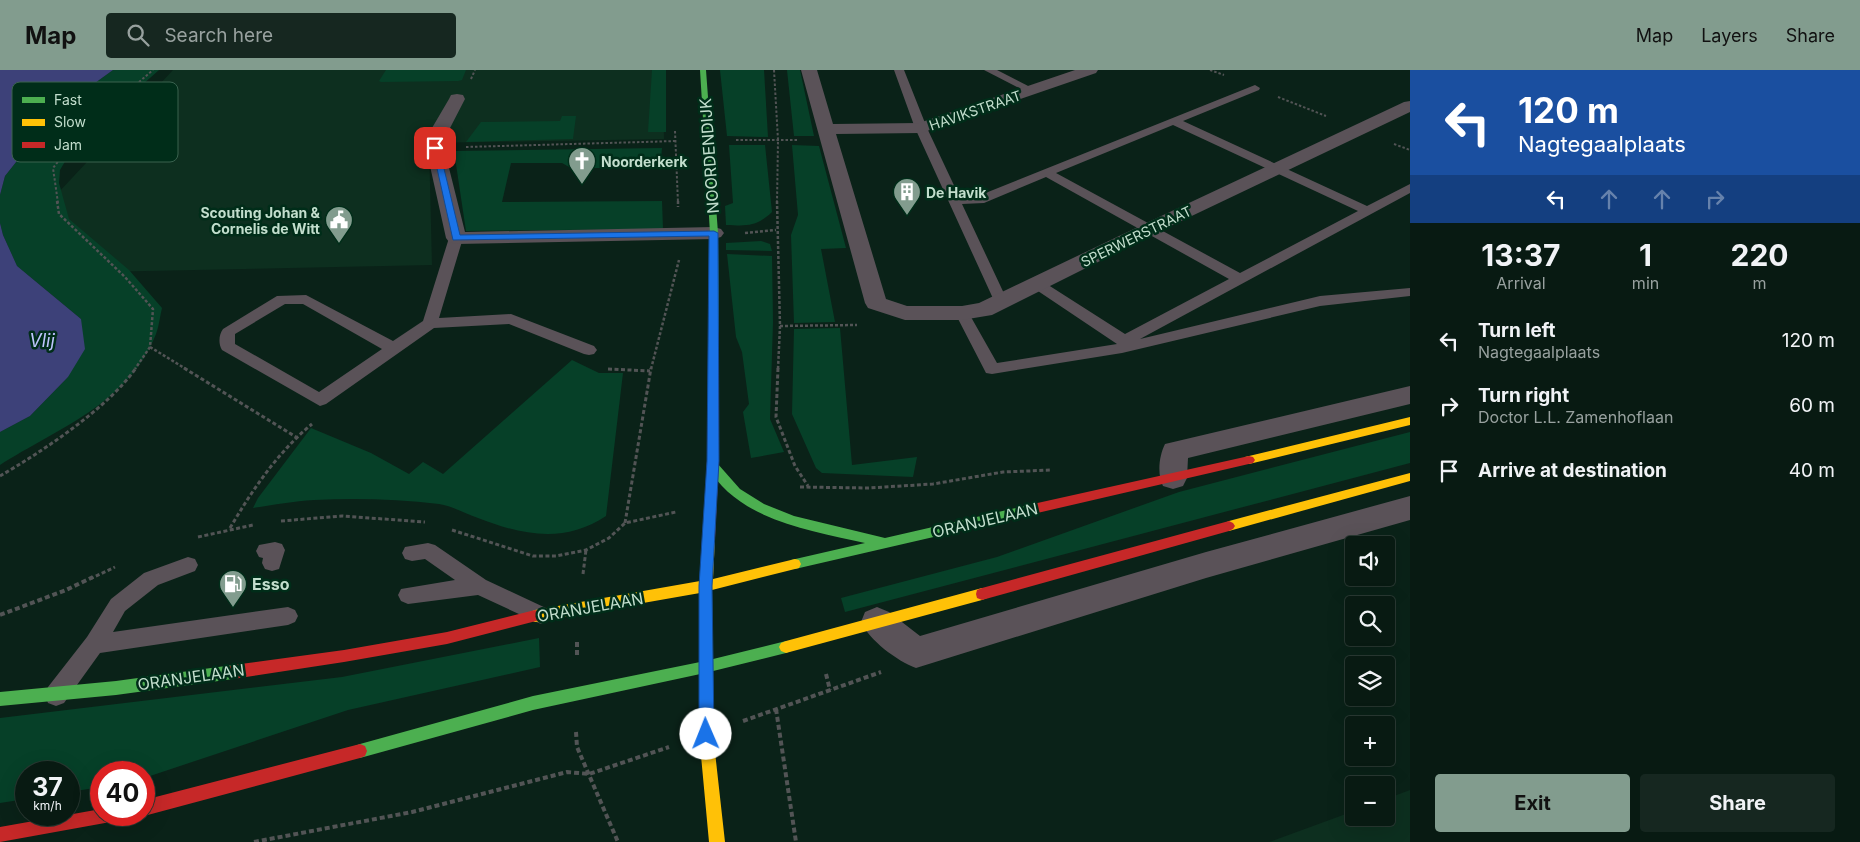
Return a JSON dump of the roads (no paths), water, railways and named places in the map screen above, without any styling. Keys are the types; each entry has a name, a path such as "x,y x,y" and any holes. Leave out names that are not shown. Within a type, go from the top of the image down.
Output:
{"main road":[{"name":"NOORDENDIJK","path":"703,70 714,233 713,466 706,586 706,734 717,842"},
{"name":"ORANJELAAN","path":"0,699 56,696 344,656 447,638 541,615 706,586 887,542 1173,478 1410,421"},
{"path":"713,466 744,498 763,509 787,518 887,542"},
{"path":"155,805 301,768 533,703 705,666 877,622 1410,477"},
{"path":"0,835 90,819"}],"street":[{"path":"809,70 828,134"},
{"name":"HAVIKSTRAAT","path":"828,134 921,128 1090,70"},
{"path":"457,99 441,128 435,148 456,238 714,233"},
{"name":"SPERWERSTRAAT","path":"828,134 876,303 904,313 982,308 1037,284 1410,106"},
{"path":"1173,478 1175,451 1410,395"},
{"path":"877,622 916,653 1206,565 1410,508"}],"lane":[{"path":"900,70 921,128 955,200 982,308 992,369 1122,348 1320,301 1410,292"},
{"path":"989,70 1031,90"},
{"path":"955,200 980,200 1255,88"},
{"path":"1173,121 1368,211"},
{"path":"1048,172 1240,279"},
{"path":"1037,284 1124,341 1410,188"},
{"path":"430,323 456,238"},
{"path":"392,348 306,300 282,299 228,332 227,346 320,400 430,323 511,318 589,350"},
{"path":"412,554 428,551 479,586 541,615"},
{"path":"56,696 94,644 118,605 151,579 188,565"},
{"path":"408,595 479,586"},
{"path":"94,644 264,617 288,616"}],"water":[{"path":"0,70 113,70 96,82 12,82 12,162 16,162 5,176 0,195"},
{"name":"Vlij","path":"0,223 3,235 17,266 81,319 85,349 68,377 30,416 0,432"}],"place":[{"name":"Noorderkerk","path":"582,185"},
{"name":"De Havik","path":"907,216"},
{"name":"Scouting Johan & Cornelis de Witt","path":"339,244"},
{"name":"Esso","path":"233,608"}]}
